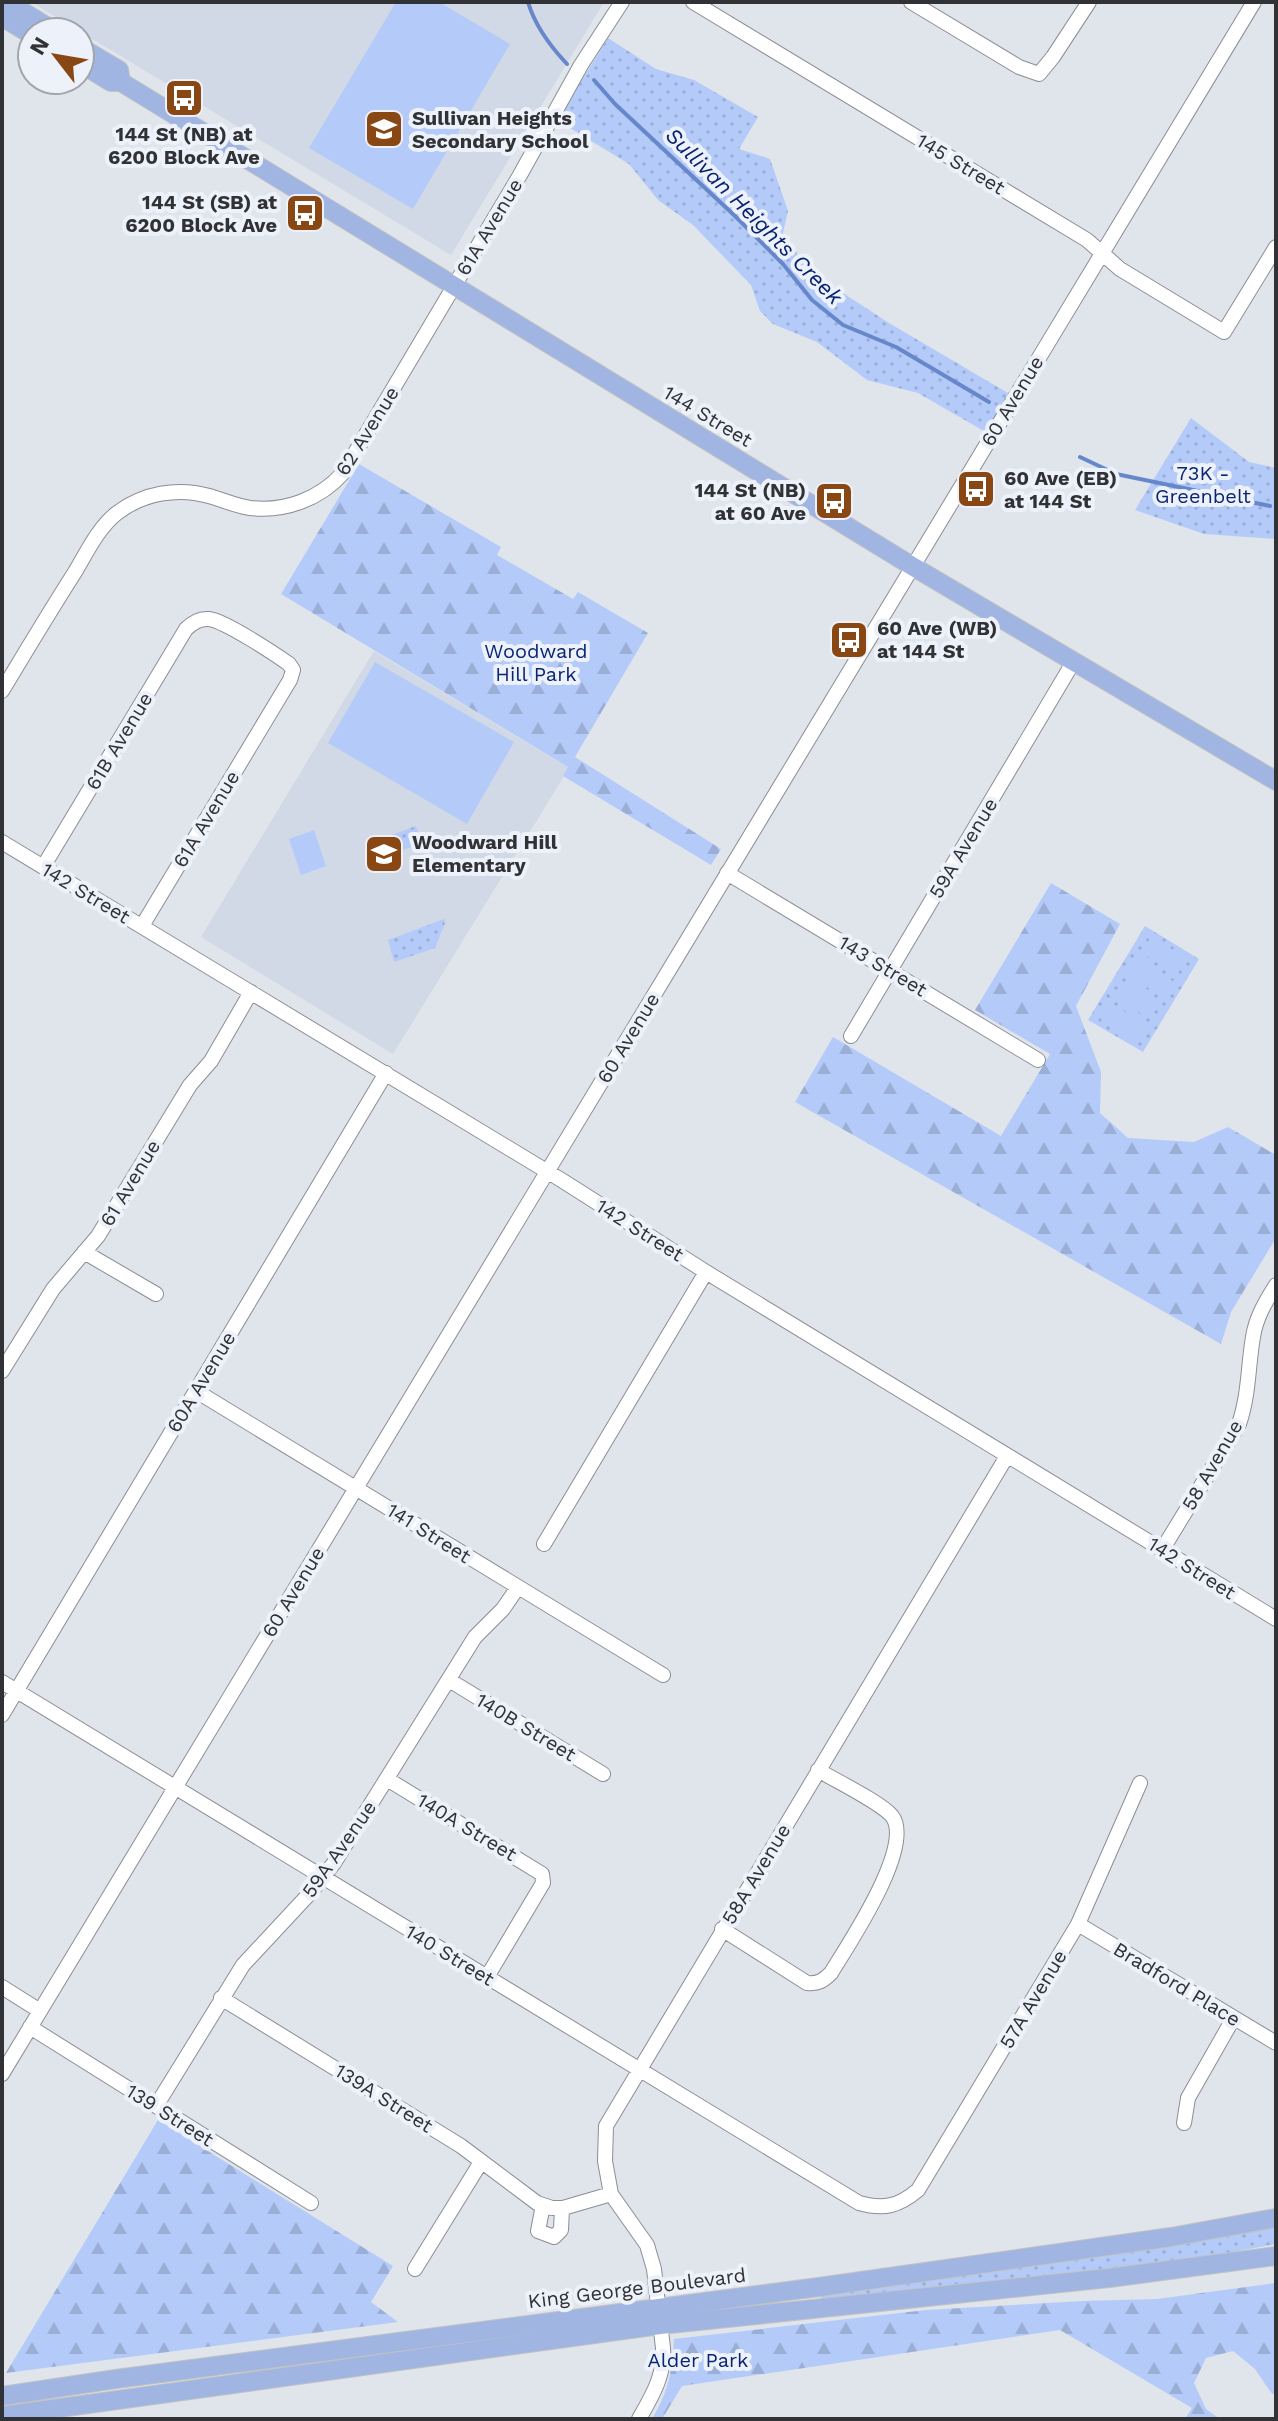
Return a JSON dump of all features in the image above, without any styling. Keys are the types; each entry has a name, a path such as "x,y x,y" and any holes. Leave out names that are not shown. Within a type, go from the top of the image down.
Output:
{"main road":[{"path":"7,2 30,16"},
{"name":"144 Street","path":"96,56 119,70 121,82"},
{"name":"144 Street","path":"96,73 111,82 121,82 912,566 1276,781"},
{"name":"King George Boulevard","path":"2,2416 1171,2237 1276,2218"},
{"name":"King George Boulevard","path":"2,2396 659,2316 1109,2278 1276,2256"}],"street":[{"name":"61A Avenue","path":"453,287 581,65 622,2"},
{"name":"145 Street","path":"693,2 1087,240 1101,254 1224,332 1276,247"},
{"path":"911,2 1019,67 1039,74 1089,2"},
{"name":"60 Avenue","path":"2,2074 1254,2"},
{"name":"62 Avenue","path":"2,691 103,526 131,504 173,492 196,493 250,508 272,508 313,498 332,486 353,458 453,287"},
{"name":"61A Avenue","path":"142,926 290,680 293,670 285,660 213,619 199,620"},
{"name":"61B Avenue","path":"43,867 186,629 199,620"},
{"name":"59A Avenue","path":"851,1036 1074,661"},
{"name":"142 Street","path":"2,842 547,1171 706,1272 1276,1619"},
{"name":"143 Street","path":"727,873 1038,1060"},
{"name":"61 Avenue","path":"2,1371 6,1354 53,1289 98,1236 190,1085 211,1061 251,992"},
{"name":"60A Avenue","path":"2,1715 386,1073"},
{"path":"84,1252 156,1294"},
{"path":"544,1544 706,1272"},
{"name":"58 Avenue","path":"1162,1550 1239,1424 1246,1402 1253,1335 1259,1314 1276,1285"},
{"name":"141 Street","path":"196,1391 663,1675"},
{"name":"58A Avenue","path":"659,2316 654,2269 647,2245 611,2194 605,2161 606,2126 1007,1456"},
{"name":"59A Avenue","path":"156,2106 243,1965 322,1878 475,1637 503,1609 518,1587"},
{"name":"140B Street","path":"449,1680 603,1774"},
{"name":"140 Street","path":"2,1682 859,2203 884,2207 904,2202"},
{"path":"722,1929 807,1983 824,1981 831,1973 877,1895 897,1839 897,1829 889,1813 818,1770"},
{"name":"140A Street","path":"387,1779 544,1877 487,1977"},
{"name":"57A Avenue","path":"904,2202 918,2190 1078,1924 1140,1783"},
{"name":"Bradford Place","path":"1078,1924 1276,2043"},
{"path":"2,1987 40,2011"},
{"name":"139A Street","path":"221,1998 461,2146 543,2205 562,2208 611,2194"},
{"path":"1184,2123 1188,2098 1233,2019"},
{"name":"139 Street","path":"30,2027 311,2203"},
{"path":"415,2269 481,2162"},
{"path":"543,2205 537,2227 538,2231 549,2237 554,2237 561,2230 562,2208"},
{"path":"639,2419 655,2390 664,2360 659,2316"}],"shaded area":[{"name":"Sullivan Heights Secondary School","path":"31,2 604,2 451,255 96,41 96,16 54,16"},
{"name":"Woodward Hill Elementary","path":"374,651 569,768 393,1054 201,937"}],"green space":[{"path":"396,2 439,2 510,44 413,209 309,148"},
{"path":"608,38 656,69 694,80 758,117 739,149 770,159 788,211 783,233 798,255 820,278 889,323 1013,396 989,434 918,393 867,380 817,342 773,324 760,311 751,285 693,225 658,200 629,164 557,120"},
{"name":"73K - Greenbelt","path":"1191,418 1249,462 1276,468 1276,539 1204,534 1135,510"},
{"name":"Woodward Hill Park","path":"359,464 501,547 497,555 573,599 578,592 648,633 575,757 721,849 711,865 563,776 568,767 281,594"},
{"path":"375,662 514,742 467,824 328,743"},
{"path":"416,826 422,843 373,861 367,844"},
{"path":"314,830 326,866 301,875 289,839"},
{"path":"1051,883 1120,924 1076,1006 1101,1072 1100,1113 1128,1138 1194,1142 1228,1127 1276,1155 1276,1238 1231,1312 1221,1344 795,1102 833,1037 1001,1136 1050,1054 975,1010"},
{"path":"444,919 435,948 394,962 388,940"},
{"path":"1145,926 1199,959 1143,1052 1088,1020"},
{"path":"1151,937 1187,958 1177,975 1141,953"},
{"path":"1138,959 1173,981 1163,997 1127,975"},
{"path":"1125,981 1160,1002 1150,1019 1114,997"},
{"path":"1111,1003 1147,1025 1137,1042 1101,1020"},
{"path":"158,2120 393,2266 371,2302 398,2322 6,2373"},
{"path":"1276,2226 1276,2244 1180,2262 821,2304 821,2292"},
{"name":"Alder Park","path":"1276,2283 1276,2394 1272,2394 1255,2369 1233,2351 1206,2358 1194,2383 1206,2409 1220,2419 1185,2419 1192,2408 1060,2330 682,2386 662,2419 652,2419 669,2380 674,2339 926,2310 1157,2299"}],"waterway":[{"name":"Sullivan Heights Creek","path":"528,2 544,35 567,64"},
{"name":"Sullivan Heights Creek","path":"594,80 615,104 783,264 812,300 843,325 896,347 989,402"},
{"name":"Sullivan Heights Creek","path":"1080,457 1116,474 1270,506"}],"place":[{"name":"144 St (NB) at 6200 Block Ave","path":"184,98"},
{"name":"Sullivan Heights Secondary School","path":"384,129"},
{"name":"144 St (SB) at 6200 Block Ave","path":"305,213"},
{"name":"60 Ave (EB) at 144 St","path":"976,489"},
{"name":"144 St (NB) at 60 Ave","path":"834,501"},
{"name":"60 Ave (WB) at 144 St","path":"849,640"},
{"name":"Woodward Hill Elementary","path":"384,854"}]}
